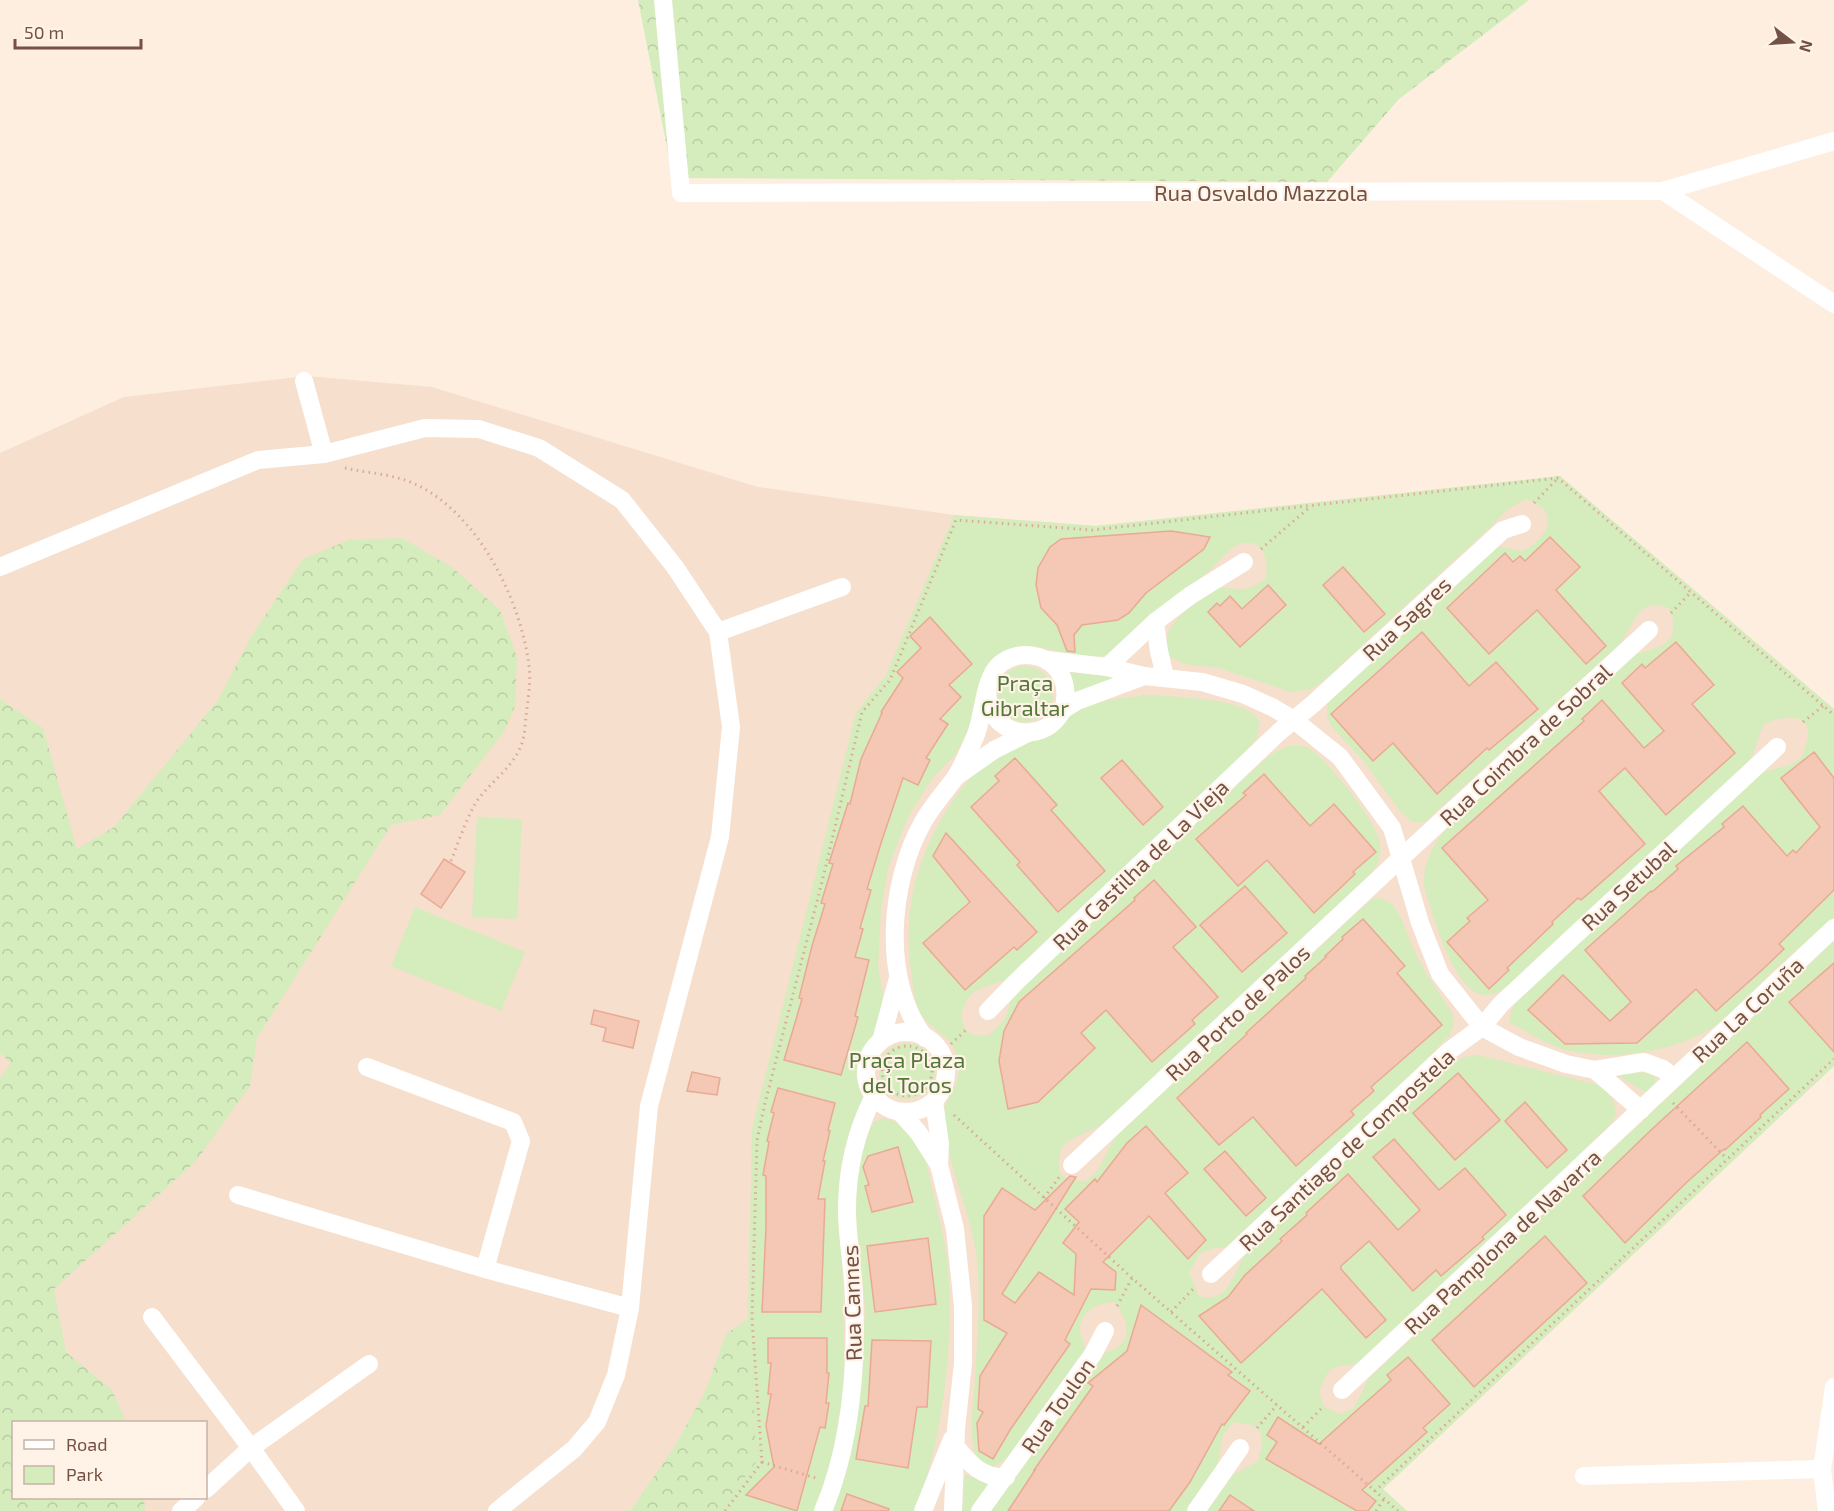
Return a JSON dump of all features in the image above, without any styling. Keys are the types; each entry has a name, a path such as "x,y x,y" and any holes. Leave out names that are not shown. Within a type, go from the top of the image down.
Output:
{"street":[{"name":"Rua Osvaldo Mazzola","path":"663,0 681,193 1663,191 1834,141"},
{"path":"1663,191 1834,304"},
{"path":"304,381 324,454"},
{"path":"0,567 258,460 324,454 425,428 479,429 539,448 622,500 675,567 718,632 731,727 720,837 649,1106 630,1308 616,1375 597,1422 574,1449 497,1511"},
{"name":"Rua Sagres","path":"1294,720 1503,530 1522,524"},
{"path":"1107,667 1155,622 1191,595 1244,562"},
{"path":"718,632 842,587"},
{"path":"1155,622 1165,677"},
{"name":"Rua Coimbra de Sobral","path":"1401,858 1649,630"},
{"path":"956,777 976,735 990,678 997,667 1008,658 1035,655 1047,660 1107,667 1144,676 1202,682 1243,694 1294,720 1340,757 1370,795 1392,828 1420,923 1440,974 1482,1027 1519,1047 1566,1064 1595,1070 1644,1062 1663,1070 1668,1090"},
{"path":"1047,660 1062,678 1065,700 1061,711"},
{"path":"953,1511 956,1438 963,1363 963,1306 955,1229 939,1165 941,1105 945,1072 940,1052 914,1023 898,978 895,957 897,907 909,851 922,823 956,777 994,750 1028,733 1048,727 1061,711 1077,701 1144,676"},
{"path":"987,691 991,713 998,722 1007,729 1028,733"},
{"name":"Rua Castilha de La Vieja","path":"988,1011 1278,732 1294,720"},
{"name":"Rua Setubal","path":"1482,1027 1501,1004 1777,747"},
{"name":"Rua Porto de Palos","path":"1067,1170 1401,858"},
{"name":"Rua La Coruña","path":"1668,1090 1834,928"},
{"path":"881,1041 898,978"},
{"name":"Rua Santiago de Compostela","path":"1211,1274 1449,1051 1482,1027"},
{"path":"926,1038 914,1033 903,1033 892,1035 881,1041 874,1048 866,1077 874,1096 885,1107 900,1112 941,1105"},
{"path":"367,1067 513,1122 521,1141 485,1269"},
{"path":"1595,1070 1641,1110"},
{"name":"Rua Pamplona de Navarra","path":"1342,1390 1641,1110 1668,1090"},
{"name":"Rua Cannes","path":"823,1511 831,1492 840,1458 852,1389 854,1297 847,1211 849,1171 862,1118 874,1096"},
{"path":"900,1112 918,1132 939,1165"},
{"path":"238,1195 485,1269 630,1308"},
{"path":"152,1317 296,1511"},
{"name":"Rua Toulon","path":"980,1511 1093,1354 1105,1331"},
{"path":"207,1488 251,1448 369,1364"},
{"path":"1827,1511 1822,1469 1834,1387"},
{"path":"923,1511 956,1438"},
{"name":"Rua Toulon","path":"956,1438 970,1464 982,1473 1006,1476"},
{"path":"1196,1511 1240,1448"},
{"path":"1584,1476 1822,1469"},
{"path":"181,1511 194,1499"}],"path":[{"path":"324,454 339,466 386,475 416,484 454,510 481,540 499,573 518,617 530,667 523,742 510,766 476,804 450,863"},
{"path":"1534,503 1558,478"},
{"path":"725,1511 762,1462 752,1319 757,1140 862,712 890,680 956,520 1092,530 1558,478 1834,715"},
{"path":"1261,549 1312,506"},
{"path":"1671,613 1691,592"},
{"path":"1803,722 1823,706"},
{"path":"951,1044 966,1030"},
{"path":"906,1046 921,1051 930,1060 932,1071 927,1086 915,1095 899,1095 887,1086 883,1079 881,1065 892,1051 906,1046"},
{"path":"1375,1491 1834,1059"},
{"path":"1668,1090 1728,1159"},
{"path":"941,1105 1132,1278 1398,1511"},
{"path":"1044,1198 1067,1170"},
{"path":"1117,1306 1132,1278"},
{"path":"1171,1312 1194,1288"},
{"path":"1257,1428 1278,1404"},
{"path":"1303,1427 1324,1406"},
{"path":"762,1462 823,1480"},
{"path":"1376,1511 1384,1499"}],"shaded area":[{"path":"307,376 432,387 758,487 954,515 1096,526 1560,476 1834,709 1834,1066 1383,1489 1407,1511 0,1511 0,453 124,397"}],"green space":[{"path":"638,0 1529,0 1399,99 1327,182 673,178"},
{"path":"1560,476 1834,709 1834,917 1732,1012 1720,1022 1686,1041 1646,1052 1605,1055 1585,1053 1552,1045 1510,1022 1515,1002 1740,791 1763,773 1792,764 1801,757 1805,749 1807,726 1796,718 1780,719 1764,724 1746,766 1519,979 1499,992 1486,995 1476,992 1458,974 1444,946 1424,886 1427,862 1436,843 1443,832 1631,655 1666,643 1673,630 1669,608 1658,605 1643,609 1620,644 1426,821 1418,823 1411,821 1400,811 1361,758 1331,726 1327,716 1327,703 1496,548 1521,551 1537,541 1545,531 1548,519 1542,508 1526,499 1509,508 1327,678 1311,689 1291,692 1219,668 1184,664 1169,656 1164,644 1172,625 1207,592 1217,588 1253,587 1266,578 1264,554 1257,545 1251,543 1239,544 1230,550 1118,648 1100,657 1087,657 1037,647 1005,651 955,755 931,780 909,815 889,865 881,908 878,967 883,994 880,1024 860,1056 856,1077 863,1098 840,1170 845,1380 831,1465 816,1511 719,1511 757,1461 748,1319 752,1129 856,713 886,675 954,515 1096,526"},
{"path":"402,538 453,568 500,610 517,657 515,706 505,730 440,815 391,825 257,1038 250,1086 196,1161 54,1289 66,1352 112,1390 126,1421 12,1421 12,1499 144,1499 145,1511 0,1511 0,1078 11,1063 0,1053 0,699 43,728 77,849 114,827 218,700 252,635 303,559 349,540"},
{"name":"Praça Gibraltar","path":"1019,666 1031,666 1041,670 1049,678 1053,694 1049,710 1041,718 1031,722 1019,722 1009,718 1001,710 997,700 997,688 1001,678 1009,670"},
{"path":"1070,672 1123,678 1071,694 1073,686"},
{"path":"1151,695 1205,699 1245,709 1260,723 1257,738 1242,756 1009,979 981,988 969,997 963,1009 962,1022 969,1032 989,1035 1005,1019 1012,996 1019,988 1264,760 1284,748 1295,745 1306,747 1335,773 1374,827 1380,842 1379,858 1365,882 1102,1125 1077,1136 1064,1145 1059,1159 1062,1175 1070,1179 1086,1181 1098,1170 1115,1137 1375,898 1384,899 1392,904 1400,916 1426,973 1452,1013 1454,1024 1450,1035 1415,1071 1226,1248 1215,1248 1200,1253 1189,1273 1199,1296 1219,1295 1225,1290 1250,1249 1321,1179 1443,1066 1478,1055 1599,1085 1611,1098 1616,1110 1607,1128 1502,1231 1357,1364 1335,1367 1328,1373 1319,1393 1324,1406 1339,1414 1353,1409 1369,1378 1834,941 1834,1066 1383,1489 1407,1511 1207,1511 1233,1475 1258,1461 1262,1446 1261,1433 1253,1425 1233,1422 1223,1435 1216,1472 1187,1511 989,1511 1100,1357 1118,1347 1124,1340 1127,1329 1124,1317 1114,1302 1092,1308 1084,1316 1080,1327 1085,1351 1015,1454 991,1468 979,1463 972,1433 979,1289 977,1259 970,1223 949,1154 943,1118 958,1078 958,1061 947,1038 926,1020 916,1001 909,937 914,886 928,846 949,807 974,774 988,762 1025,743 1052,735 1070,715 1083,708 1112,699"},
{"path":"477,817 522,819 517,919 472,917"},
{"path":"415,907 525,952 501,1011 391,966"},
{"name":"Praça Plaza del Toros","path":"907,1043 918,1045 927,1051 933,1060 935,1071 933,1082 927,1091 918,1097 907,1099 896,1097 887,1091 881,1082 879,1071 881,1060 887,1051 896,1045"},
{"path":"1610,1071 1650,1073 1655,1077 1655,1084 1649,1091 1643,1091"},
{"path":"884,1118 906,1127 916,1135 924,1155 942,1230 947,1259 949,1297 948,1359 944,1391 933,1454 915,1511 831,1511 854,1430 862,1378 865,1305 855,1210 858,1170 863,1142 874,1122"},
{"path":"748,1319 757,1461 719,1511 630,1511 673,1449 705,1392 726,1334"},
{"path":"965,1474 979,1480 993,1482 970,1511 962,1511"}],"building":[{"path":"1171,531 1210,537 1204,549 1146,593 1129,613 1118,620 1082,625 1074,635 1075,652 1067,651 1057,625 1041,608 1036,585 1038,568 1050,547 1061,539"},
{"path":"1550,537 1580,567 1556,590 1606,646 1586,664 1537,610 1489,654 1447,608 1505,553 1513,562 1520,556 1525,561"},
{"path":"1343,567 1385,614 1364,632 1323,585"},
{"path":"1268,585 1286,605 1240,647 1208,612 1217,603 1220,606 1230,596 1242,609"},
{"path":"930,617 972,664 949,685 961,697 940,719 948,724 926,758 930,760 918,785 903,778 882,840 867,889 871,890 860,928 863,929 855,957 869,960 855,1016 858,1017 841,1075 784,1060 802,999 799,998 825,904 821,903 833,864 829,863 848,803 850,804 861,759 881,712 903,678 897,672 921,648 910,636"},
{"path":"1422,632 1469,686 1496,662 1538,709 1489,750 1487,748 1437,794 1393,743 1373,761 1331,714"},
{"path":"1676,642 1714,685 1692,704 1735,753 1666,815 1625,768 1599,791 1645,844 1552,922 1553,924 1507,968 1509,970 1489,989 1447,942 1470,921 1467,918 1488,900 1442,848 1584,721 1582,719 1602,700 1644,748 1664,731 1622,683 1642,664 1645,668"},
{"path":"1814,752 1834,778 1834,890 1779,944 1784,949 1762,970 1716,1011 1696,989 1637,1043 1565,1044 1528,1010 1563,975 1610,1021 1631,1002 1585,950 1678,869 1676,866 1724,827 1722,824 1743,806 1787,856 1793,850 1796,853 1820,827 1781,778"},
{"path":"1015,758 1057,805 1051,810 1105,871 1058,912 1017,865 1020,862 971,807 999,781 995,776"},
{"path":"1122,760 1163,807 1143,825 1101,778"},
{"path":"1264,774 1310,826 1334,804 1376,852 1353,872 1355,874 1314,913 1267,860 1238,886 1196,839 1246,795 1243,793"},
{"path":"946,833 1037,932 1017,950 1014,947 965,990 923,943 970,902 933,856"},
{"path":"444,859 465,872 441,908 421,894"},
{"path":"1154,880 1196,927 1173,947 1218,997 1192,1020 1195,1024 1152,1062 1106,1010 1081,1033 1095,1048 1038,1102 1008,1109 999,1061 1004,1031 1019,1002 1135,900 1134,898"},
{"path":"1245,886 1287,933 1242,972 1200,925"},
{"path":"1363,919 1405,966 1397,973 1442,1025 1371,1087 1374,1091 1351,1111 1354,1115 1296,1166 1253,1117 1219,1145 1177,1098 1306,978 1305,976 1343,939 1342,937"},
{"path":"1834,963 1834,1052 1789,1002"},
{"path":"594,1010 639,1021 633,1048 603,1041 606,1028 591,1024"},
{"path":"1747,1042 1789,1089 1725,1150 1687,1182 1625,1243 1583,1196"},
{"path":"692,1072 720,1078 717,1095 687,1091"},
{"path":"1458,1073 1500,1120 1455,1160 1413,1113"},
{"path":"778,1088 835,1103 828,1130 830,1131 818,1199 825,1199 821,1312 762,1312 766,1227 766,1176 763,1175 769,1142 767,1141 774,1113 771,1112"},
{"path":"1525,1102 1567,1150 1547,1168 1505,1121"},
{"path":"1146,1126 1188,1173 1165,1193 1206,1240 1188,1259 1149,1216 1103,1262 1116,1272 1115,1290 1091,1289 1065,1340 1070,1344 1010,1430 993,1459 979,1451 977,1423 983,1412 978,1409 980,1376 1007,1333 984,1320 984,1216 1002,1188 1035,1210 1070,1176 1076,1177 1002,1294 1015,1303 1039,1272 1074,1295 1076,1254 1063,1243 1079,1222 1065,1209 1095,1179 1097,1182 1127,1143"},
{"path":"1394,1139 1439,1190 1465,1168 1506,1215 1482,1237 1484,1239 1441,1276 1436,1270 1413,1291 1369,1241 1341,1266 1341,1269 1386,1320 1366,1338 1322,1289 1241,1363 1199,1316 1228,1297 1245,1275 1282,1241 1280,1239 1348,1174 1398,1230 1420,1210 1373,1157"},
{"path":"898,1147 913,1202 872,1212 865,1186 869,1185 863,1167 868,1156"},
{"path":"1225,1151 1266,1198 1246,1216 1204,1169"},
{"path":"1545,1236 1587,1283 1474,1387 1432,1340"},
{"path":"928,1238 936,1304 875,1312 867,1246"},
{"path":"1141,1305 1232,1372 1228,1375 1250,1391 1224,1425 1222,1424 1190,1482 1169,1511 1008,1511 1093,1386 1088,1383 1127,1351"},
{"path":"768,1338 827,1338 827,1373 829,1373 826,1403 829,1403 825,1428 820,1427 797,1511 746,1495 774,1467 766,1426 771,1394 768,1394 771,1363 768,1363"},
{"path":"872,1340 931,1341 927,1407 917,1407 908,1468 856,1459 865,1406 868,1406"},
{"path":"1408,1357 1450,1404 1423,1428 1427,1432 1362,1490 1376,1501 1368,1511 1357,1511 1266,1459 1277,1442 1267,1435 1278,1417 1319,1444 1391,1380 1387,1375"},
{"path":"847,1494 889,1509 888,1511 841,1511"},
{"path":"1230,1495 1254,1511 1219,1511"}]}
